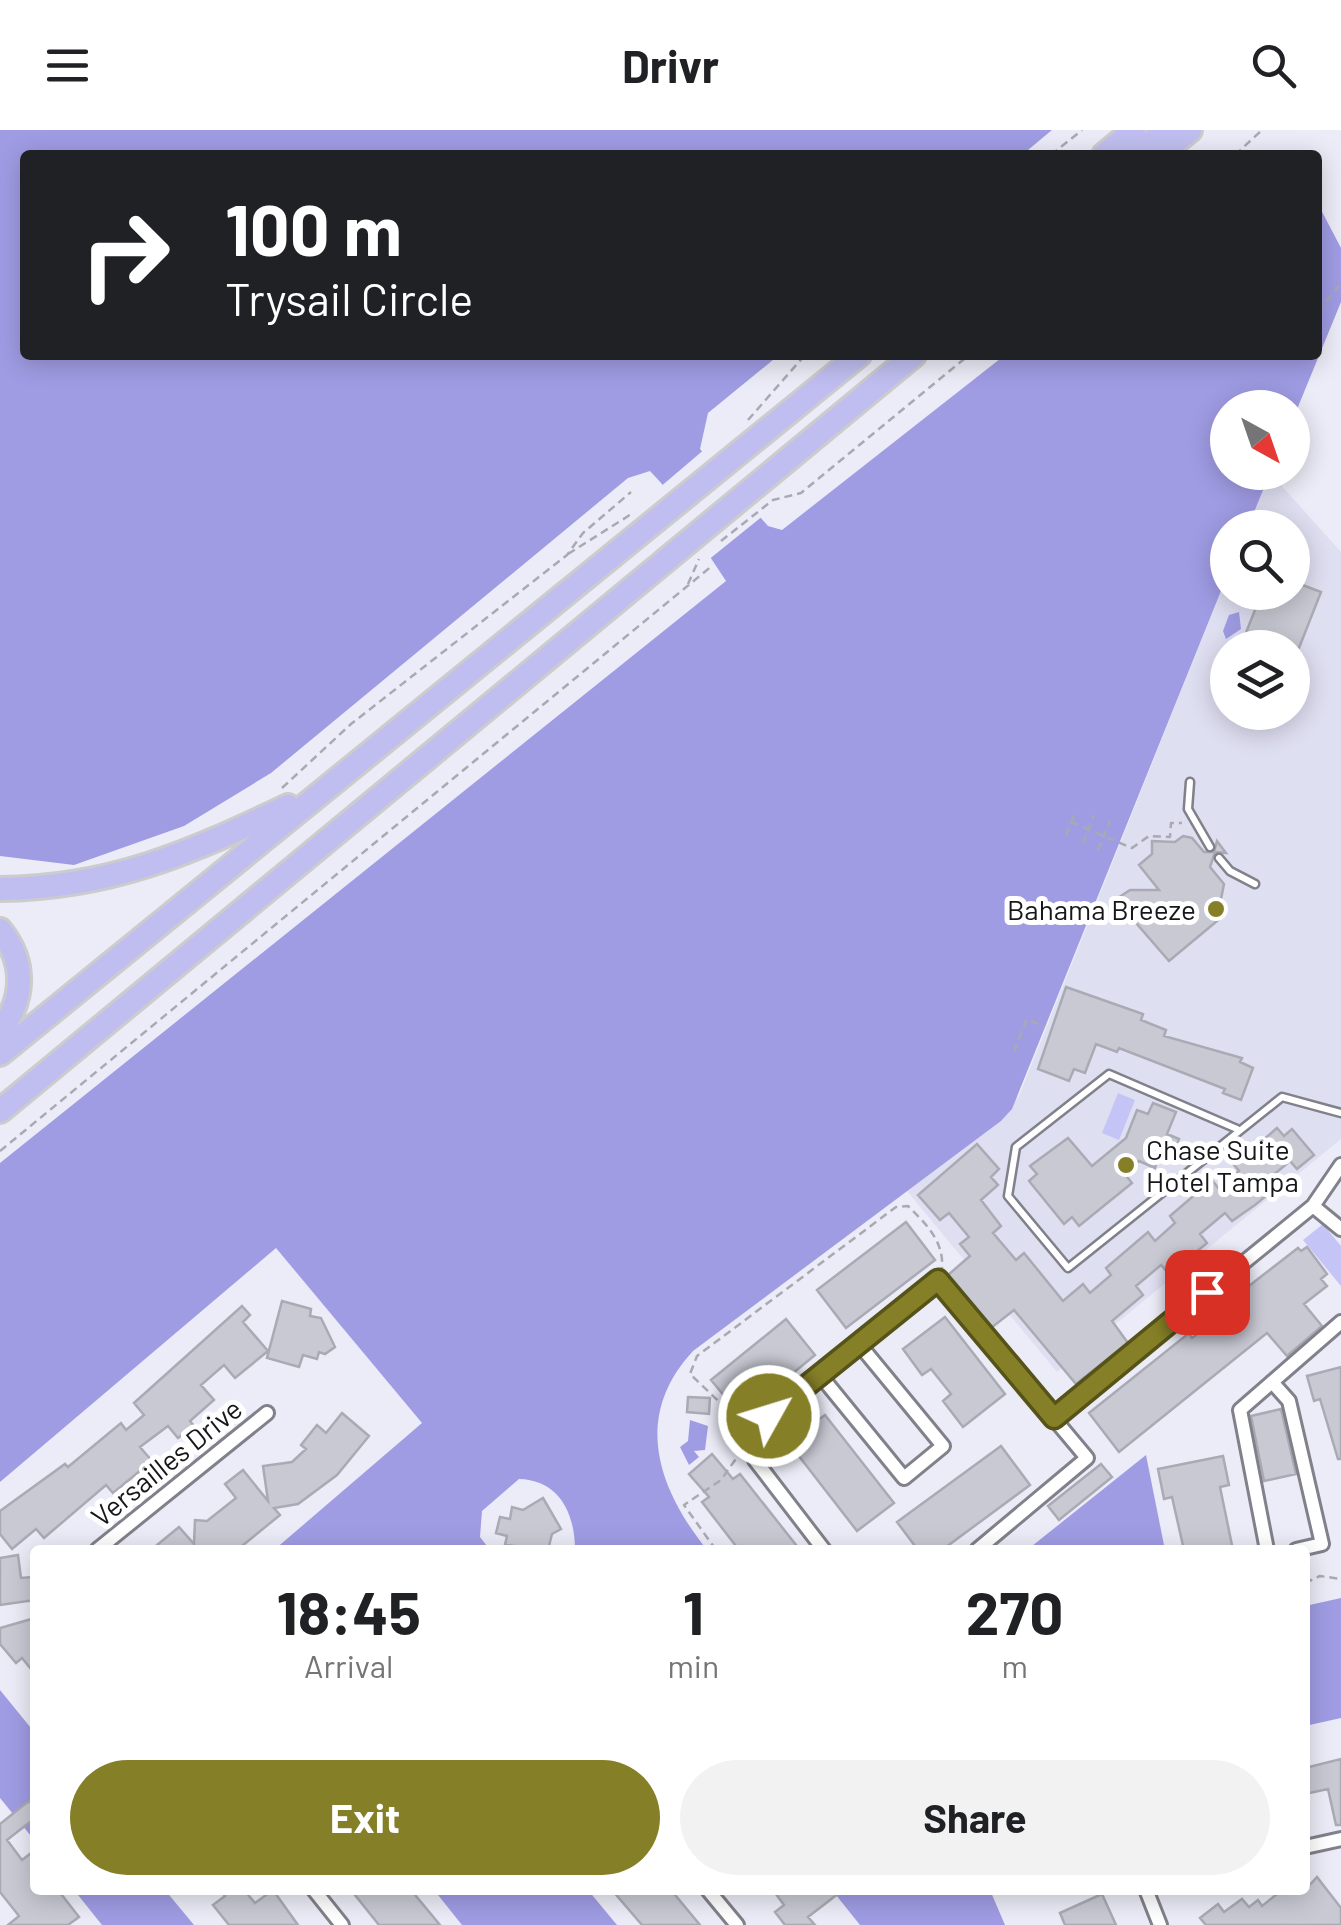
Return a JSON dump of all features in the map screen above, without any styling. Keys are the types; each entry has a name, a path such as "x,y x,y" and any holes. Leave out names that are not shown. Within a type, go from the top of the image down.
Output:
{"highway":[{"path":"1110,150 1134,130"},
{"path":"1142,150 1166,130"},
{"path":"1166,150 1190,130"},
{"path":"0,1054 853,360"},
{"path":"0,1110 759,496 909,360"},
{"path":"0,889 48,888 115,877 191,852 322,789"},
{"path":"0,930 15,953 20,983 14,1010 0,1032"}],"street":[{"path":"1054,1418 1313,1206 1341,1165"},
{"path":"1313,1206 1341,1229"},
{"path":"820,1545 755,1460 754,1438 769,1416 938,1280 1088,1458 983,1545"},
{"path":"1266,1545 1240,1410 1341,1322"},
{"path":"820,1374 904,1478 943,1446 859,1344"},
{"path":"1272,1382 1288,1401 1322,1544 1310,1547"},
{"name":"Versailles Drive","path":"103,1545 266,1412"},
{"path":"1310,1846 1336,1841 1341,1854"},
{"path":"318,1895 342,1925"},
{"path":"712,1895 737,1925"},
{"path":"1149,1895 1160,1925"}],"lane":[{"path":"1190,782 1188,809 1193,824 1210,847"},
{"path":"1220,858 1230,870 1255,884"},
{"path":"1238,1130 1109,1074 1016,1148 1008,1196 1068,1268 1238,1130 1266,1106 1288,1096 1341,1113"}],"path":[{"path":"1056,150 1082,130"},
{"path":"1240,150 1262,130"},
{"path":"1322,307 1341,283"},
{"path":"745,422 801,360"},
{"path":"687,587 692,551 759,496 801,493 964,360"},
{"path":"566,554 583,533 631,492"},
{"path":"270,796 352,724 566,554 639,508"},
{"path":"0,1151 713,565"},
{"path":"1066,835 1076,810"},
{"path":"1083,843 1094,815"},
{"path":"1098,850 1110,821"},
{"path":"1071,822 1132,848 1149,836 1170,837 1171,822 1193,824"},
{"path":"1014,1051 1027,1020 1045,1027"},
{"path":"712,1545 684,1505 722,1480 738,1458 742,1434 732,1414 690,1374 697,1356 896,1207 908,1206 939,1244 943,1271 938,1280"},
{"path":"1310,1581 1320,1576 1341,1578"}],"shaded area":[{"path":"0,130 1052,130 1028,150 20,150 20,360 773,360 708,413 700,449 768,526 782,530 999,360 1317,360 1305,390 1210,390 1210,490 1263,490 1255,510 1210,510 1210,610 1213,610 1012,1109 693,1351 674,1376 663,1401 659,1452 676,1502 703,1545 575,1545 572,1523 562,1501 545,1485 519,1479 482,1511 480,1537 486,1545 280,1545 422,1423 276,1248 0,1482 0,1163 726,581 650,471 628,478 271,773 184,826 74,865 0,856"},
{"path":"1322,212 1341,248 1341,302 1322,348"},
{"path":"1263,490 1285,490 1303,510 1255,510"},
{"path":"1310,518 1341,552 1341,1139 1057,1372 907,1191 1001,1121 1019,1096 1213,610 1310,610"},
{"path":"1239,612 1241,629 1223,630 1229,615"},
{"path":"1118,1093 1135,1100 1119,1140 1102,1133"},
{"path":"1323,1224 1341,1246 1341,1286 1303,1240"},
{"path":"690,1420 708,1426 705,1450 694,1451 699,1457 689,1465 680,1447 688,1441"},
{"path":"1146,1455 1164,1545 1033,1545"},
{"path":"1341,1598 1341,1718 1310,1725 1310,1605"},
{"path":"0,1690 30,1727 30,1835 0,1798"},
{"path":"78,1895 169,1895 194,1925 102,1925"},
{"path":"438,1895 592,1895 617,1925 462,1925"},
{"path":"836,1895 992,1895 1005,1925 860,1925"}],"pier":[{"path":"706,448 764,515 707,561 659,488"}],"building":[{"path":"1310,588 1321,592 1306,630 1247,630 1255,610 1310,610"},
{"name":"Bahama Breeze","path":"1183,836 1192,838 1204,852 1214,852 1217,841 1226,853 1215,852 1210,867 1224,884 1221,899 1214,905 1223,916 1169,961 1136,923 1126,922 1117,912 1118,898 1130,890 1159,890 1139,865 1152,854 1152,841 1175,842"},
{"path":"1066,987 1143,1014 1141,1020 1166,1030 1164,1036 1242,1058 1240,1062 1253,1068 1241,1100 1223,1093 1225,1089 1119,1048 1117,1052 1096,1044 1085,1073 1074,1069 1069,1081 1038,1069"},
{"path":"1153,1103 1176,1112 1167,1134 1179,1139 1170,1161 1159,1156 1155,1168 1139,1161 1124,1173 1132,1183 1079,1226 1072,1217 1064,1224 1029,1181 1037,1174 1030,1166 1068,1138 1092,1166 1126,1138 1137,1110 1148,1114"},
{"path":"1277,1128 1284,1136 1292,1129 1314,1155 1297,1169 1290,1161 1264,1183 1272,1191 1255,1205 1232,1221 1225,1213 1200,1234 1207,1243 1190,1257 1168,1273 1161,1265 1136,1286 1143,1295 1112,1321 1128,1343 1076,1384 1014,1310 991,1328 948,1275 970,1256 960,1244 969,1237 949,1213 940,1220 918,1195 977,1144 999,1169 991,1177 998,1185 981,1200 1001,1226 993,1233 1016,1260 1024,1253 1063,1301 1083,1284 1090,1293 1111,1275 1106,1268 1148,1232 1155,1241 1175,1223 1170,1216 1212,1180 1219,1189 1239,1171 1234,1165"},
{"path":"906,1222 935,1260 846,1328 817,1290"},
{"path":"1307,1247 1327,1274 1321,1279 1327,1286 1304,1304 1322,1326 1287,1356 1267,1333 1119,1452 1089,1413 1189,1333 1192,1338 1214,1322 1210,1316 1298,1248 1301,1251"},
{"path":"282,1301 311,1309 310,1316 321,1318 335,1347 325,1354 319,1352 317,1359 303,1355 299,1367 267,1358"},
{"path":"242,1306 250,1315 243,1322 268,1351 235,1378 224,1365 201,1385 214,1400 190,1421 194,1426 178,1438 168,1426 140,1447 152,1461 113,1493 106,1485 44,1538 36,1529 12,1549 0,1534 0,1511 65,1464 68,1467 121,1423 126,1430 144,1415 134,1403"},
{"path":"945,1317 1005,1394 963,1427 943,1401 951,1394 931,1369 922,1375 903,1349"},
{"path":"786,1319 815,1355 741,1416 711,1380"},
{"path":"1341,1367 1338,1459 1320,1399 1314,1401 1307,1376"},
{"path":"688,1397 710,1398 709,1414 687,1412"},
{"path":"1281,1409 1296,1474 1264,1481 1251,1416"},
{"path":"342,1413 369,1436 337,1475 298,1504 274,1508 280,1515 243,1545 157,1545 179,1527 194,1544 195,1520 207,1521 236,1498 225,1484 243,1470 268,1501 263,1466 292,1462 306,1449 301,1445 317,1425 326,1433"},
{"path":"825,1415 894,1503 857,1531 788,1442"},
{"path":"1001,1446 1030,1485 949,1545 914,1545 897,1522"},
{"path":"712,1454 733,1479 740,1474 796,1545 735,1545 702,1502 709,1497 689,1474"},
{"path":"1223,1456 1229,1485 1220,1487 1232,1545 1183,1545 1172,1497 1164,1499 1158,1469"},
{"path":"1101,1464 1112,1477 1059,1520 1048,1506"},
{"path":"543,1498 561,1529 552,1534 549,1545 505,1545 507,1536 496,1533 500,1517 510,1519 512,1507 523,1510"},
{"path":"18,1555 21,1578 30,1577 30,1601 0,1605 0,1558"},
{"path":"30,1619 30,1668 22,1658 16,1663 0,1644 0,1628"},
{"path":"1341,1759 1341,1825 1336,1825 1328,1789 1310,1793 1310,1767"},
{"path":"30,1800 30,1822 7,1840 22,1860 30,1854 30,1895 62,1895 79,1917 68,1925 8,1925 19,1916 0,1892 0,1824"},
{"path":"1317,1877 1341,1908 1341,1925 1206,1925 1200,1918 1218,1904 1224,1912 1242,1899 1249,1907 1258,1900 1262,1906 1276,1895 1310,1895 1310,1885"},
{"path":"248,1895 255,1903 266,1895 277,1895 298,1925 229,1925 213,1905 225,1896"},
{"path":"355,1895 415,1895 440,1925 379,1925"},
{"path":"616,1895 675,1895 700,1925 642,1925"},
{"path":"777,1895 837,1895 808,1917 815,1925 785,1925 775,1912 784,1905"},
{"path":"1102,1895 1116,1925 1065,1925 1060,1913"}],"place":[{"name":"Bahama Breeze","path":"1216,909"},
{"name":"Chase Suite Hotel Tampa","path":"1126,1165"}],"route":[{"path":"769,1416 938,1280 1054,1418 1207,1292"}]}
